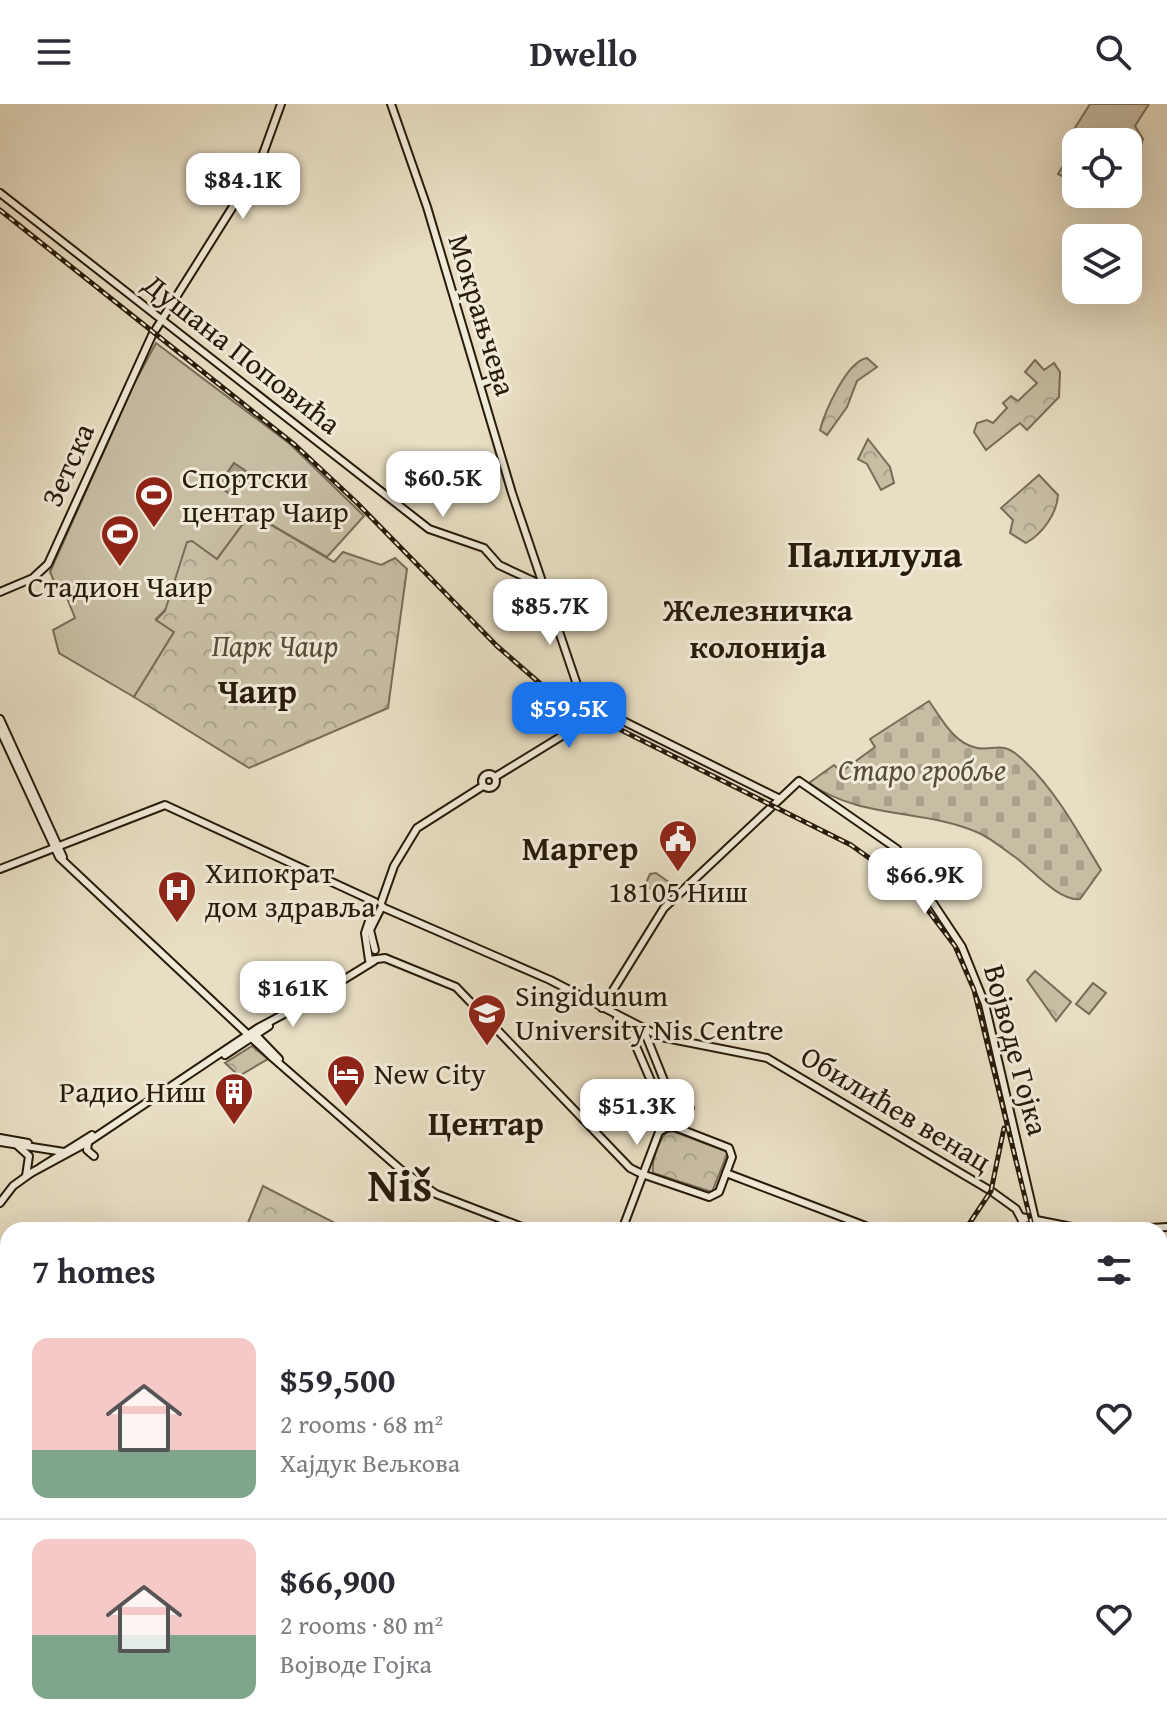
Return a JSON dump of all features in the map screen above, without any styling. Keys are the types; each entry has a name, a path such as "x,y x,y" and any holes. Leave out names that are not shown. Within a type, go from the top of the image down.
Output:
{"street":[{"name":"Зетска","path":"0,592 33,578 48,564 154,331 259,165 281,104"},
{"name":"Мокрањчева","path":"391,104 427,207 480,384 589,720"},
{"name":"Душана Поповића","path":"0,193 429,529 484,548 499,565 544,586"},
{"path":"480,384 491,380 497,367"},
{"path":"583,700 601,712 778,798 664,908 602,1008"},
{"path":"0,1203 13,1186 28,1175 105,1130 361,968 372,956 370,930 376,905 417,828 483,786 485,774 495,777 601,712"},
{"path":"0,719 54,847"},
{"path":"0,730 54,847 73,869 387,1159 424,1187 449,1200 508,1222"},
{"name":"Војводе Гојка","path":"778,798 799,781 897,849 956,936 979,984 1035,1219"},
{"path":"0,869 165,805 376,905 549,980 602,1008 632,1037 664,1111 661,1130 625,1222"},
{"path":"372,956 385,958 456,987 632,1170 712,1197 719,1192 732,1155 729,1148 684,1130 661,1130"},
{"name":"Обилићев венац","path":"611,1014 661,1037 772,1061 991,1191 1020,1222"},
{"path":"632,1037 634,1029 643,1028 684,1130"},
{"path":"677,1108 690,1108"},
{"path":"664,1111 679,1120"},
{"path":"661,1130 679,1120"},
{"path":"0,1140 68,1152 105,1130"},
{"path":"0,1140 68,1152"},
{"path":"88,1142 87,1150 94,1156"},
{"path":"15,1145 29,1155 28,1175"},
{"path":"726,1173 855,1222"},
{"path":"1029,1222 1035,1219 1049,1222"}],"green space":[{"path":"1090,104 1149,104 1136,128 1075,128"},
{"name":"Спортски центар Чаир","path":"156,343 290,444 364,516 327,557 251,513 217,559 156,619 174,632 134,697 59,653 53,630 75,618 65,593 60,595 50,572 134,384"},
{"path":"867,358 877,367 857,381 847,407 827,435 820,430 832,400 852,368"},
{"path":"1035,360 1044,370 1054,363 1060,372 1059,397 1027,430 1020,423 986,450 974,432 977,423 987,420 993,423 1007,408 1003,403 1011,396 1018,401 1037,383 1025,372"},
{"path":"868,439 890,467 894,483 881,490 867,464 858,459"},
{"path":"1039,475 1058,495 1057,502 1048,523 1026,543 1010,533 1013,520 1001,508"},
{"name":"Парк Чаир","path":"251,513 334,562 343,552 381,565 395,558 407,569 388,708 249,768 134,697 174,632 156,620 165,611 187,542 192,541 217,559"},
{"name":"Старо гробље","path":"929,701 961,741 977,748 1004,748 1015,753 1055,797 1101,870 1080,899 1072,899 1055,890 979,833 958,825 850,803 809,783 834,765 841,772 875,747 870,739"},
{"path":"656,873 673,885 664,898 645,885 650,874"},
{"path":"1035,971 1071,1002 1056,1021 1027,980"},
{"path":"1093,983 1106,993 1089,1014 1076,1004"},
{"path":"252,1046 268,1059 239,1076 225,1063"},
{"path":"670,1130 728,1152 712,1192 653,1173 657,1149"},
{"path":"263,1186 333,1222 248,1222"}],"water":[{"path":"234,463 246,471 230,494 218,486"}],"railway":[{"path":"0,210 295,445 356,502 497,646 543,686 623,731 851,845 911,888 955,946 974,990 1031,1222"},
{"path":"970,1222 991,1191 1004,1128"}],"place":[{"name":"Спортски центар Чаир","path":"154,529"},
{"name":"Стадион Чаир","path":"120,568"},
{"name":"18105 Ниш","path":"678,873"},
{"name":"Хипократ дом здравља","path":"177,924"},
{"name":"Singidunum University Nis Centre","path":"487,1047"},
{"name":"New City","path":"346,1108"},
{"name":"Радио Ниш","path":"234,1126"}],"district":[{"name":"Палилула","path":"875,554"},
{"name":"Железничка колонија","path":"758,628"},
{"name":"Чаир","path":"257,691"},
{"name":"Маргер","path":"580,848"},
{"name":"Центар","path":"486,1123"},
{"name":"Niš","path":"400,1185"}]}
